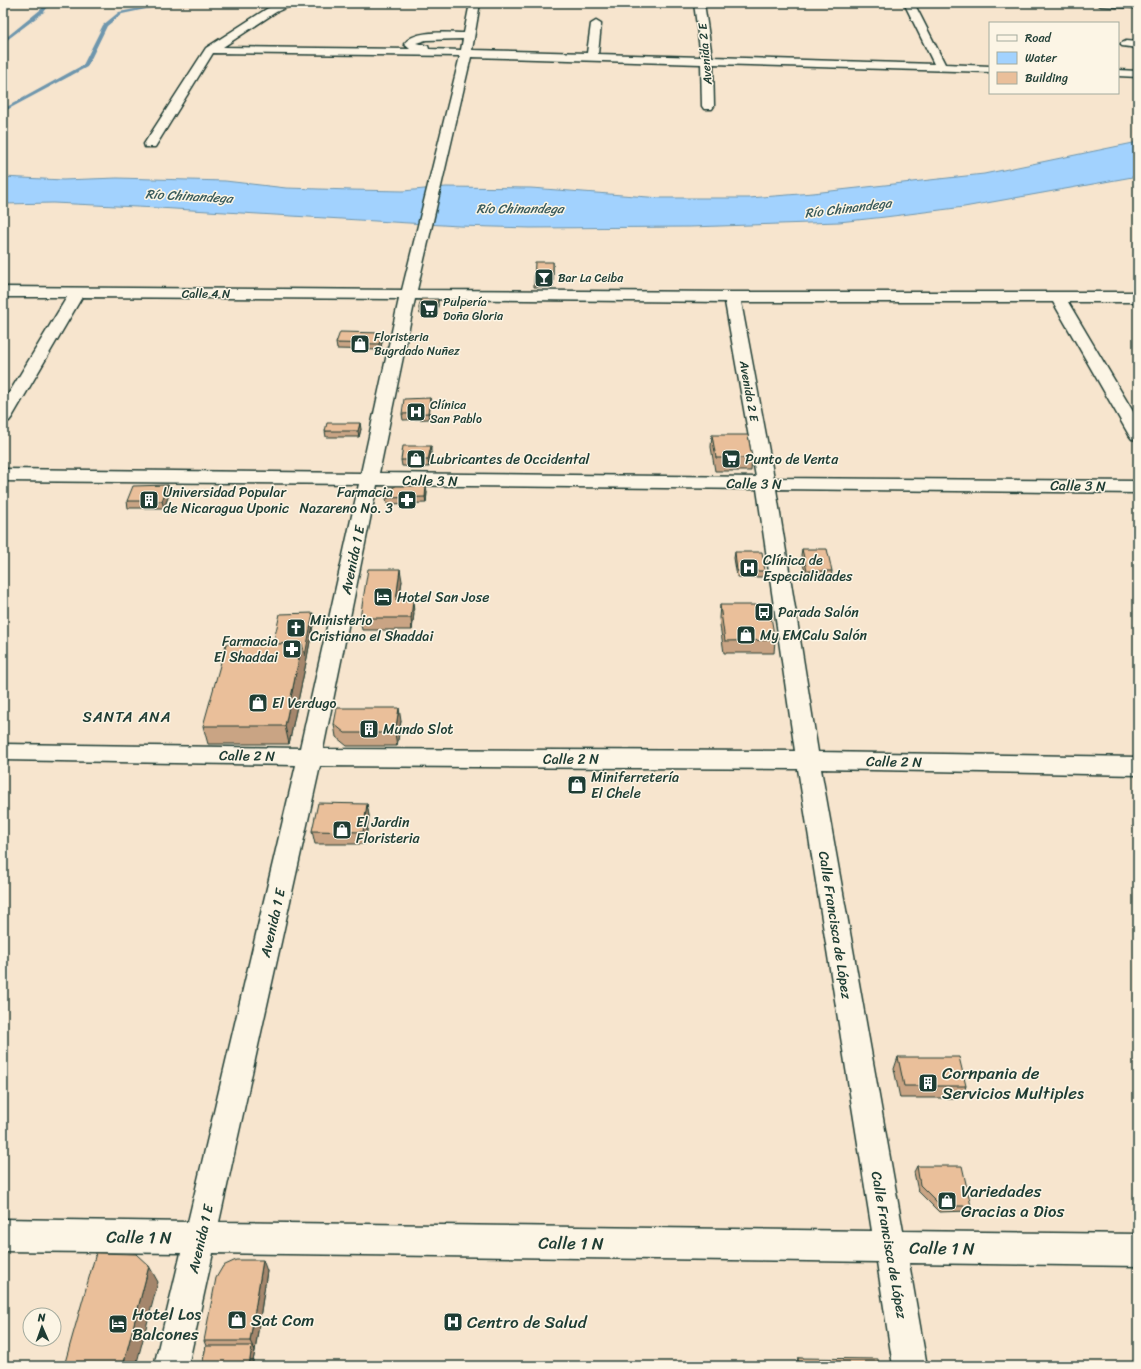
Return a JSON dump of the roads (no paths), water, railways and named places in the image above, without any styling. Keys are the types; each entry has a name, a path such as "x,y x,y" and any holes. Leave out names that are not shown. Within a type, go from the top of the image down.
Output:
{"street":[{"path":"150,144 210,50 272,10 288,3"},
{"name":"Avenida 1 E","path":"171,1366 202,1238 310,757 370,480 408,295 441,162 466,51 475,3"},
{"name":"Avenida 2 E","path":"699,3 707,61 708,106"},
{"path":"908,3 941,67"},
{"path":"1101,3 1138,5"},
{"path":"592,57 596,24"},
{"path":"469,36 416,38 410,44 414,47 466,51 592,57 989,69"},
{"path":"1126,44 1138,45"},
{"path":"210,50 466,51"},
{"path":"1119,73 1138,74"},
{"name":"Calle 4 N","path":"3,292 76,294 732,297 1138,297"},
{"path":"3,417 76,294"},
{"name":"Avenida 2 E","path":"732,297 766,484"},
{"path":"1058,297 1138,436"},
{"name":"Calle 3 N","path":"3,475 1138,487"},
{"name":"Calle Francisca de López","path":"766,484 808,760 910,1366"},
{"name":"Calle 2 N","path":"3,752 310,757 808,760 1138,766"},
{"name":"Calle 1 N","path":"3,1235 1138,1250"}],"water":[{"name":"Río Chinandega","path":"1138,142 1138,176 964,207 839,222 690,227 530,228 459,226 53,203 3,204 3,177 63,180 117,178 225,181 286,188 352,190 403,191 446,187 531,188 661,198 749,198 813,193 984,174"}],"waterway":[{"path":"3,42 42,11 49,3"},
{"path":"3,111 85,66 105,25 121,13 173,3"}],"place":[{"name":"Bar La Ceiba","path":"544,278"},
{"name":"Pulpería Doña Gloria","path":"429,309"},
{"name":"Floristeria Bugrdado Nuñez","path":"360,344"},
{"name":"Clínica San Pablo","path":"416,412"},
{"name":"Lubricantes de Occidental","path":"416,459"},
{"name":"Punto de Venta","path":"731,459"},
{"name":"Universidad Popular de Nicaragua Uponic","path":"149,500"},
{"name":"Farmacia Nazareno No. 3","path":"407,500"},
{"name":"Clínica de Especialidades","path":"749,568"},
{"name":"Hotel San Jose","path":"383,597"},
{"name":"Parada Salón","path":"764,612"},
{"name":"Ministerio Cristiano el Shaddai","path":"296,628"},
{"name":"My EMCalu Salón","path":"746,635"},
{"name":"Farmacia El Shaddai","path":"292,649"},
{"name":"El Verdugo","path":"258,703"},
{"name":"Mundo Slot","path":"369,729"},
{"name":"Miniferretería El Chele","path":"577,785"},
{"name":"El Jardin Floristeria","path":"342,830"},
{"name":"Cornpania de Servicios Multiples","path":"928,1083"},
{"name":"Variedades Gracias a Dios","path":"947,1201"},
{"name":"Sat Com","path":"237,1320"},
{"name":"Centro de Salud","path":"453,1322"},
{"name":"Hotel Los Balcones","path":"118,1324"}],"district":[{"name":"SANTA ANA","path":"127,717"}]}
